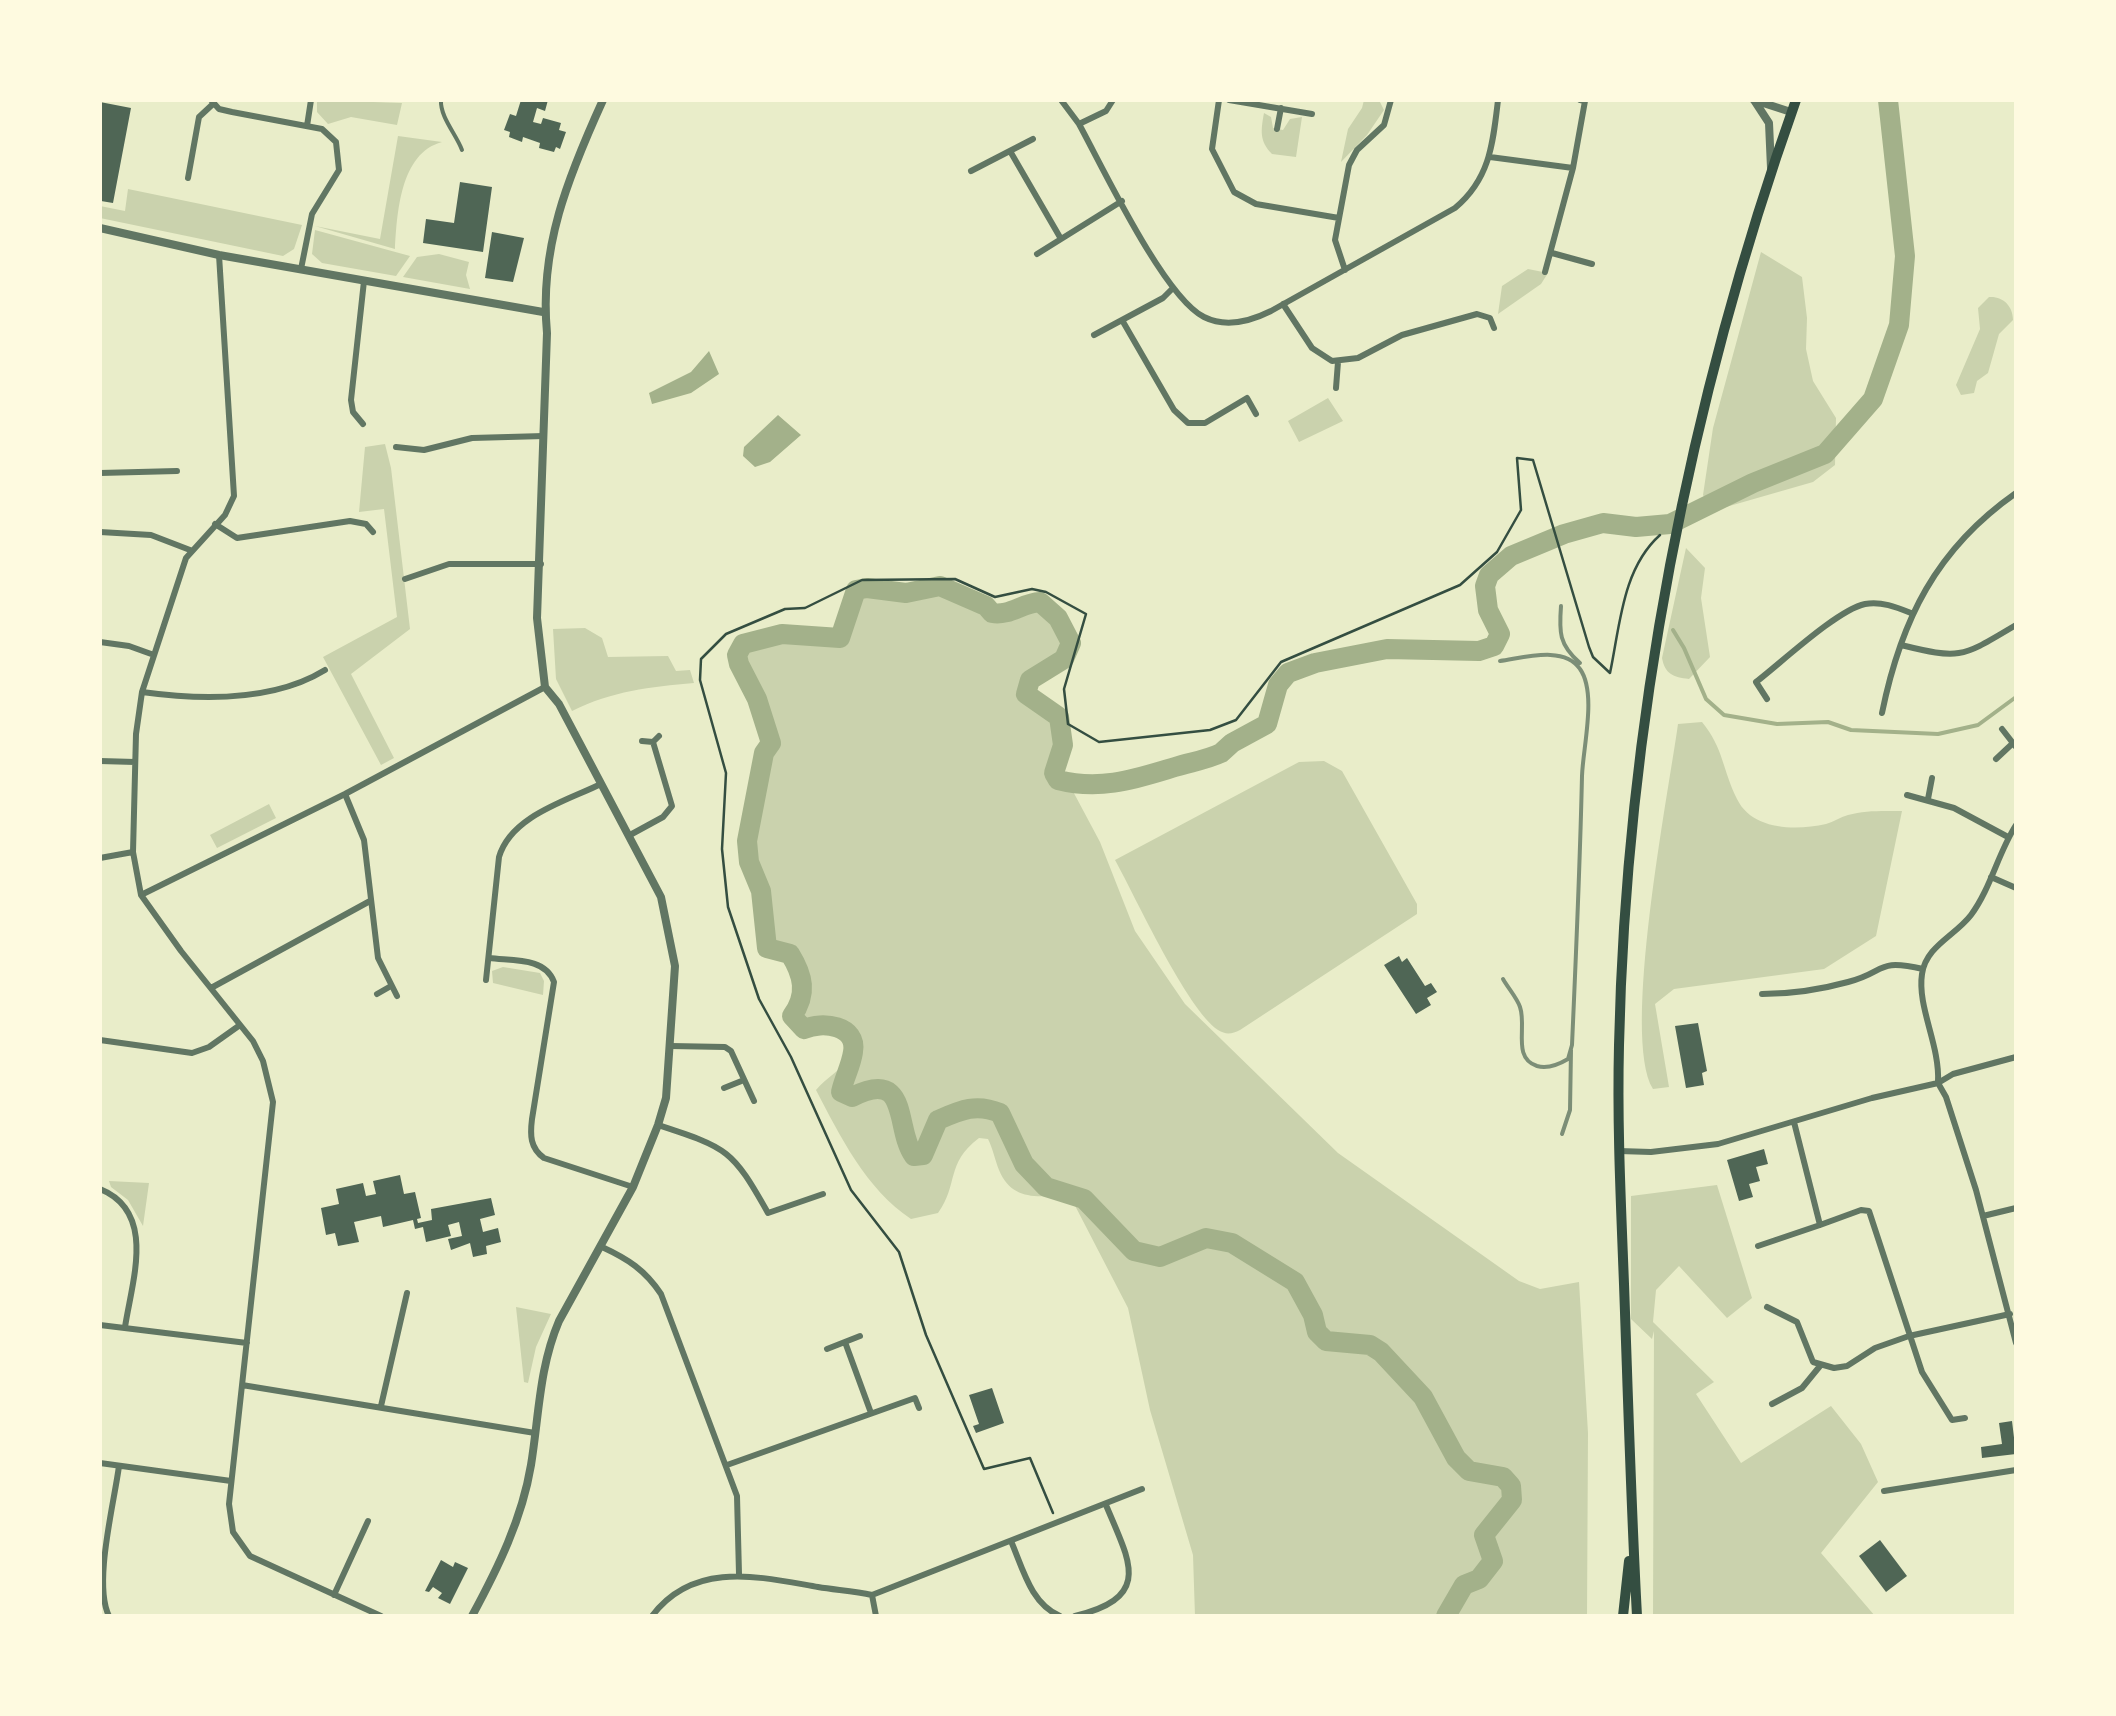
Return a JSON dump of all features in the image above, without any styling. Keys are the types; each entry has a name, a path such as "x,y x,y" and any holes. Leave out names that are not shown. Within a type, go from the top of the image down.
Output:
{"main road":[{"path":"1636,1616 1619,1046 1623,955 1648,708 1687,481 1771,172 1796,100"},
{"path":"1623,1616 1632,1530"}],"street":[{"path":"307,126 311,100"},
{"path":"472,1616 513,1531 528,1480 548,1348 633,1187 666,1098 671,1046 675,966 661,896 559,704 545,687 537,618 547,333 543,312 559,203 602,100"},
{"path":"1061,100 1079,124 1172,289 1200,315 1218,322 1254,318 1455,208 1479,183 1490,157 1498,100"},
{"path":"1079,124 1106,111 1112,100"},
{"path":"1219,100 1212,149 1234,192 1256,204 1338,218"},
{"path":"1228,100 1312,114"},
{"path":"1345,270 1336,244 1351,160 1384,125 1391,100"},
{"path":"1545,272 1573,168 1584,100"},
{"path":"1754,100 1791,112"},
{"path":"1754,100 1769,123 1771,172"},
{"path":"188,178 200,117 212,102 232,112 307,126 330,135 336,142 340,161 335,177 312,214 301,269"},
{"path":"1277,129 1281,108"},
{"path":"971,171 1033,139"},
{"path":"1010,151 1061,239"},
{"path":"1490,157 1573,168"},
{"path":"1036,254 1122,201"},
{"path":"100,228 219,254 543,312"},
{"path":"1552,253 1592,264"},
{"path":"219,254 235,488 228,512 190,550 142,692 135,762 133,852 141,895 263,1061 274,1106 229,1518 245,1552 381,1616"},
{"path":"362,424 352,400 364,281"},
{"path":"1094,335 1163,298 1172,289"},
{"path":"1283,304 1312,348 1325,359 1338,362 1358,358 1402,335 1478,314 1490,318 1494,328"},
{"path":"1122,320 1174,410 1188,423 1205,423 1247,398 1256,414"},
{"path":"1336,388 1338,362"},
{"path":"396,447 424,450 472,438 544,436"},
{"path":"100,472 178,471"},
{"path":"1882,713 1911,613 1938,570 1972,528 2016,493"},
{"path":"216,524 237,538 350,521 366,524 373,532"},
{"path":"100,532 151,535 190,550"},
{"path":"406,579 449,564 541,564"},
{"path":"1767,699 1756,682 1845,612 1866,604 1881,604 1911,613"},
{"path":"1900,645 1945,656 1961,655 2016,625"},
{"path":"100,642 154,655"},
{"path":"142,692 224,696 296,684 325,670"},
{"path":"141,895 345,794 545,687"},
{"path":"1996,759 2014,746 2002,730"},
{"path":"630,835 668,814 672,806 656,739 642,741"},
{"path":"100,761 135,762"},
{"path":"1928,799 1932,778"},
{"path":"486,980 499,856 507,838 524,823 601,784"},
{"path":"345,794 364,840 378,958 397,996"},
{"path":"1907,795 1954,808 2008,836"},
{"path":"2016,824 1969,918 1934,949 1923,969 1922,988 1939,1065 1938,1083 1946,1096 2011,1308 2016,1343"},
{"path":"100,858 133,852"},
{"path":"1991,877 2016,888"},
{"path":"210,988 370,902"},
{"path":"489,958 540,964 553,979 532,1119 536,1151 547,1159 633,1187"},
{"path":"1762,994 1790,994 1843,984 1891,963 1923,969"},
{"path":"377,994 391,986"},
{"path":"100,1040 192,1053 209,1047 240,1025"},
{"path":"671,1046 731,1051 754,1101"},
{"path":"1620,1152 1718,1144 1938,1083 1953,1074 2016,1057"},
{"path":"724,1088 744,1080"},
{"path":"1794,1122 1820,1225"},
{"path":"658,1125 701,1139 730,1154 742,1167 768,1213 824,1194"},
{"path":"100,1189 124,1205 137,1231 125,1328"},
{"path":"1983,1216 2016,1208"},
{"path":"1758,1246 1861,1210 1869,1211 1922,1372 1952,1420 1965,1418"},
{"path":"602,1246 648,1274 661,1294 737,1496 739,1574"},
{"path":"381,1406 407,1293"},
{"path":"1767,1307 1797,1322 1807,1354 1820,1366 1847,1366 1875,1348 2011,1308"},
{"path":"100,1324 247,1343"},
{"path":"827,1349 860,1336"},
{"path":"846,1342 871,1413"},
{"path":"1772,1404 1802,1388 1820,1366"},
{"path":"242,1385 535,1433"},
{"path":"727,1465 915,1398 919,1408"},
{"path":"100,1463 231,1481"},
{"path":"109,1616 103,1601 102,1580 119,1466"},
{"path":"1884,1492 2016,1470"},
{"path":"652,1616 685,1590 712,1578 739,1574 872,1595 1142,1489"},
{"path":"1076,1616 1098,1613 1120,1597 1129,1578 1127,1556 1106,1505"},
{"path":"334,1595 368,1521"},
{"path":"1011,1541 1038,1602 1060,1616"},
{"path":"872,1595 876,1616"}],"lane":[{"path":"440,100 441,113 462,150"}],"path":[{"path":"1057,1524 1030,1458 984,1470 926,1335 898,1252 850,1190 791,1057 759,999 728,907 722,849 726,772 700,680 701,659 726,634 785,609 805,608 862,580 956,579 995,597 1032,589 1046,592 1086,614 1064,690 1068,724 1099,742 1210,730 1236,720 1281,662 1460,585 1496,552 1521,510 1517,458 1533,460 1589,647 1593,658 1610,673 1632,571 1660,534"}],"shaded area":[{"path":"317,100 402,103 397,125 351,117 328,124 317,112"},
{"path":"1364,100 1379,100 1384,110 1341,162 1348,129"},
{"path":"1264,113 1271,117 1273,128 1283,130 1290,119 1302,117 1296,157 1272,154 1268,149 1262,135"},
{"path":"398,136 442,142 428,148 409,171 400,203 395,249 315,226 380,239"},
{"path":"128,189 302,225 294,249 283,256 100,218 100,206 125,211"},
{"path":"315,230 410,256 396,276 322,263 312,254"},
{"path":"1761,252 1802,277 1806,349 1813,381 1836,418 1835,465 1813,482 1712,511 1703,495 1713,428"},
{"path":"439,254 469,262 466,275 470,289 403,277 417,257"},
{"path":"1528,269 1548,273 1541,284 1498,314 1502,286"},
{"path":"1989,297 2006,303 2013,320 1999,334 1988,373 1977,381 1974,393 1961,395 1956,385 1980,329 1978,308"},
{"path":"709,351 719,374 691,393 652,404 649,393 691,372"},
{"path":"1328,398 1343,421 1299,442 1288,421"},
{"path":"778,415 801,435 770,462 755,467 743,456 744,447"},
{"path":"385,444 410,629 351,674 394,758 381,765 323,657 397,617 384,509 359,512 365,447"},
{"path":"1686,548 1705,568 1701,598 1710,657 1689,679 1671,674 1662,658"},
{"path":"940,586 986,606 993,613 1003,615 1027,602 1040,602 1058,618 1071,643 1064,659 1030,680 1026,694 1059,717 1063,745 1054,773 1058,780 1068,782 1100,842 1135,931 1185,1004 1338,1153 1519,1281 1540,1289 1579,1282 1588,1433 1587,1616 1195,1616 1193,1555 1150,1410 1128,1308 1069,1194 1028,1195 1011,1188 999,1170 988,1139 979,1138 961,1157 938,1213 911,1219 881,1193 856,1160 816,1090 851,1057 854,1040 832,1027 804,1029 792,1016 802,992 798,969 790,954 767,948 761,891 749,862 747,841 764,753 771,743 737,655 743,644 782,634 840,637 856,590 904,592"},
{"path":"585,628 602,638 608,657 668,656 676,671 690,670 694,683 617,694 572,711 556,679 553,629"},
{"path":"1702,722 1719,750 1737,799 1753,817 1764,822 1801,827 1826,824 1861,812 1902,811 1876,936 1824,969 1674,989 1655,1004 1669,1087 1653,1089 1644,1061 1642,1020 1657,857 1678,724"},
{"path":"1324,761 1342,771 1417,904 1417,914 1240,1030 1224,1033 1206,1018 1177,977 1115,860 1299,762"},
{"path":"269,804 276,818 217,848 210,835"},
{"path":"503,967 540,973 543,995 493,983 492,971"},
{"path":"109,1181 149,1183 143,1226 128,1200"},
{"path":"1717,1185 1752,1298 1727,1318 1679,1266 1656,1290 1653,1322 1714,1382 1696,1394 1741,1463 1831,1406 1861,1444 1878,1482 1821,1553 1875,1616 1653,1616 1654,1331 1652,1339 1631,1319 1631,1196"},
{"path":"516,1307 551,1314 536,1347 528,1383 524,1382"}],"building":[{"path":"521,100 548,100 545,111 537,108 533,122 541,124 543,118 561,123 559,130 566,132 560,149 556,147 554,152 523,137 522,142 509,137 510,132 504,130 510,114 516,116"},
{"path":"100,102 131,108 113,203 101,201 100,197"},
{"path":"460,182 492,187 483,252 423,243 426,219 454,223"},
{"path":"492,232 524,238 513,282 485,278"},
{"path":"1399,956 1402,962 1407,958 1425,986 1431,983 1437,992 1427,998 1431,1005 1416,1014 1384,965"},
{"path":"1698,1023 1707,1071 1702,1073 1704,1085 1686,1088 1675,1026"},
{"path":"1764,1149 1768,1164 1756,1167 1760,1181 1749,1184 1753,1197 1739,1201 1727,1160"},
{"path":"400,1175 404,1194 415,1192 421,1218 418,1223 432,1220 431,1209 491,1198 495,1215 480,1219 483,1232 498,1228 501,1242 486,1246 487,1254 473,1257 470,1243 451,1250 448,1239 462,1236 459,1222 448,1225 451,1236 426,1242 423,1227 415,1229 413,1220 383,1227 381,1216 354,1222 359,1242 338,1246 335,1233 326,1235 321,1208 339,1204 336,1189 363,1183 366,1196 376,1194 373,1181"},
{"path":"992,1388 1004,1423 976,1433 973,1426 979,1424 969,1395"},
{"path":"2012,1421 2016,1454 1982,1458 1981,1447 2002,1444 1999,1423"},
{"path":"1880,1540 1907,1576 1886,1592 1859,1556"},
{"path":"441,1560 453,1567 455,1562 468,1568 450,1604 438,1598 442,1593 433,1587 425,1591"}],"waterway":[{"path":"1446,1616 1464,1585 1479,1579 1493,1561 1484,1535 1512,1500 1511,1486 1503,1477 1469,1471 1456,1458 1423,1397 1381,1352 1370,1345 1326,1341 1317,1332 1313,1315 1295,1282 1232,1243 1206,1238 1160,1257 1134,1251 1084,1199 1046,1187 1024,1164 1000,1113 969,1109 938,1120 923,1155 914,1156 892,1095 884,1090 852,1097 841,1092 853,1052 850,1036 837,1027 820,1025 804,1029 792,1016 802,992 798,969 790,954 767,948 761,891 749,862 747,841 764,753 771,743 737,655 743,644 782,634 840,638 856,590 867,588 906,593 940,586 986,606 992,613 1040,602 1058,618 1071,643 1064,659 1030,680 1026,694 1059,717 1063,745 1054,773 1058,780 1103,784 1221,753 1267,724 1278,685 1288,673 1315,663 1387,649 1479,651 1494,646 1500,634 1488,610 1485,586 1489,575 1511,556 1603,523 1636,527 1670,524 1753,483 1825,454 1873,399 1899,325 1905,256 1888,100"},
{"path":"1673,630 1706,699 1724,715 1777,724 1828,722 1851,730 1938,734 1978,725 2016,697"}],"railway":[{"path":"1561,606 1562,638 1580,663"},
{"path":"1500,661 1543,655 1564,657 1580,669 1588,692 1572,1045 1568,1059 1545,1067 1529,1062 1522,1049 1520,1007 1503,979"},
{"path":"1562,1134 1570,1110 1571,1050"}]}
